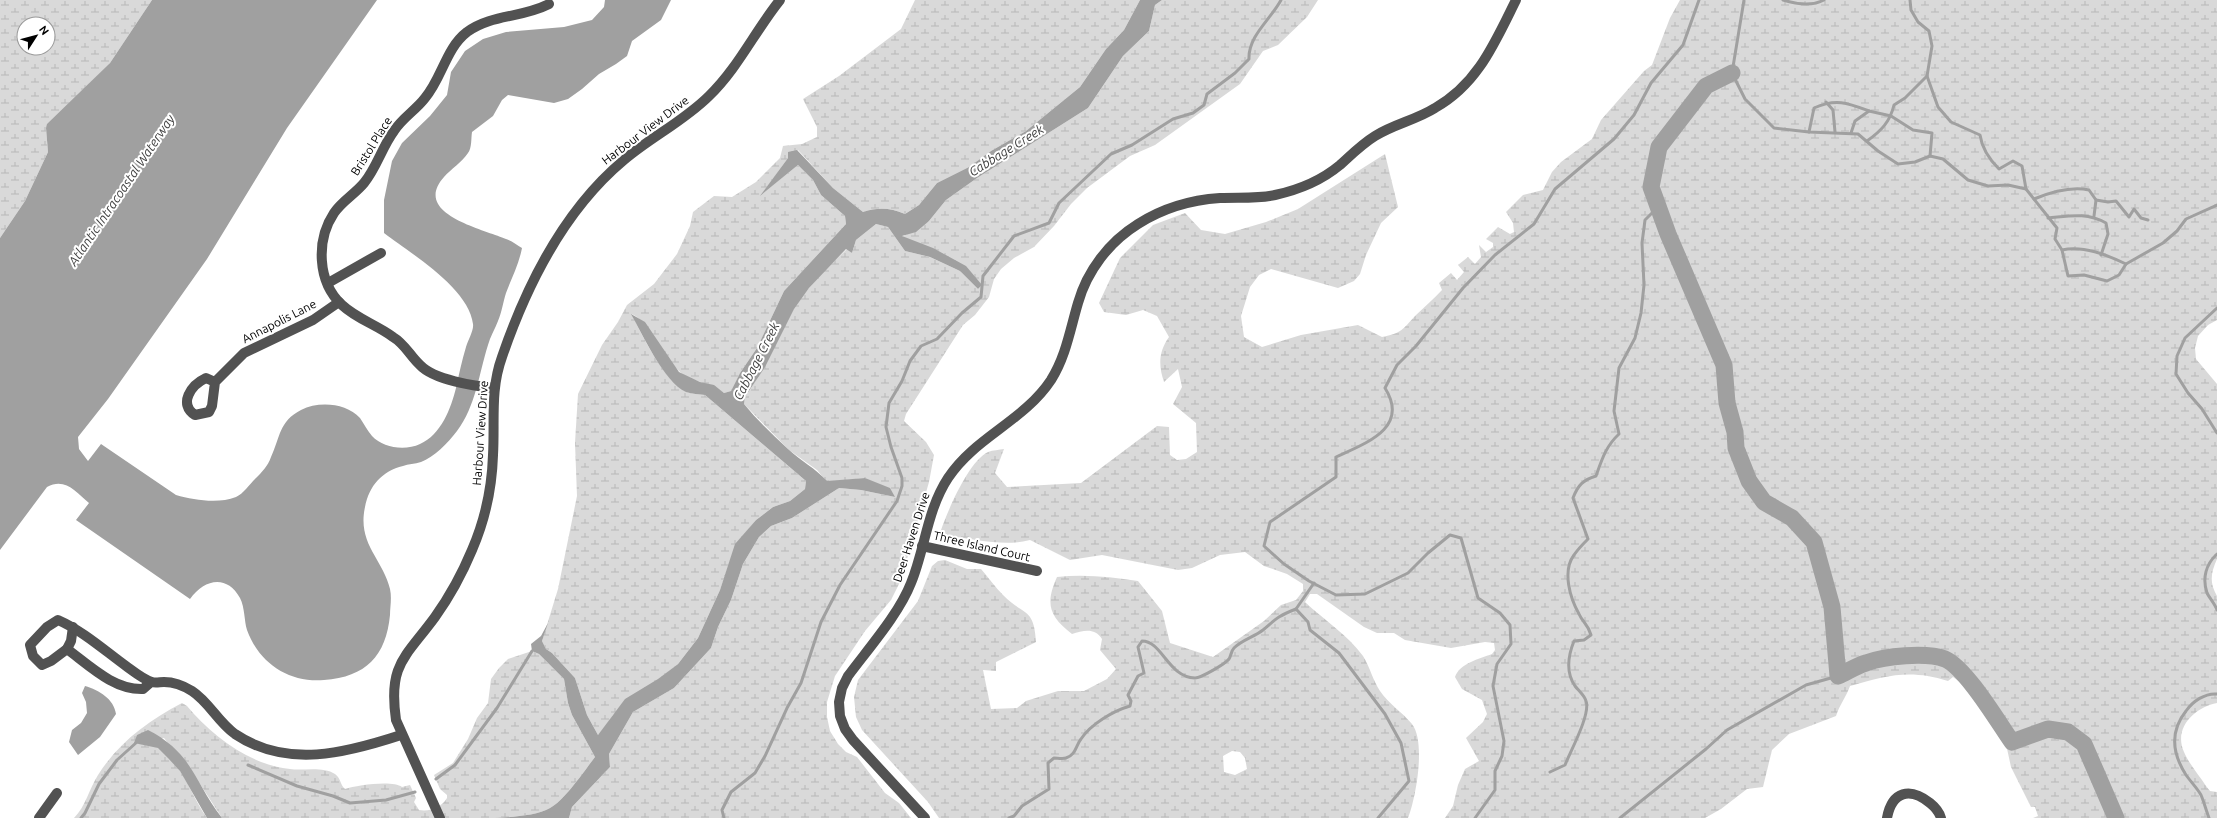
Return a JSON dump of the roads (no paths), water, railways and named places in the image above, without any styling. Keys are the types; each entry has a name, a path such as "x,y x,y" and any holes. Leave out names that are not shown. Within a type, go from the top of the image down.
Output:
{"street":[{"name":"Harbour View Drive","path":"440,818 401,735 394,703 395,680 398,669 411,646 451,594 467,562 481,526 491,477 494,388 502,357 528,294 549,252 583,201 604,177 625,159 692,112 710,96 726,78 780,0"},
{"name":"Deer Haven Drive","path":"925,818 849,735 840,716 839,702 842,688 848,676 902,602 910,585 932,510 941,490 961,461 974,448 1030,406 1050,381 1064,353 1084,287 1100,259 1114,242 1136,224 1151,216 1183,203 1215,198 1273,196 1303,187 1322,177 1374,136 1436,108 1465,86 1486,59 1516,0"},
{"name":"Bristol Place","path":"494,388 479,387 427,372 394,337 353,313 339,302 328,283 323,269 321,252 328,222 335,211 363,184 371,174 394,130 433,88 457,42 466,33 487,21 522,15 549,4"},
{"path":"328,283 381,253"},
{"name":"Annapolis Lane","path":"215,382 244,353 313,320 339,302"},
{"name":"Three Island Court","path":"922,546 1037,571"},
{"path":"73,627 71,641 66,649 51,662 42,665 33,656 30,645 47,627 58,620 73,627 151,682 165,682 185,687 204,701 215,716 235,734 260,747 275,752 310,755 330,754 401,735"},
{"path":"66,649 118,686 132,690 143,690 151,682"},
{"path":"39,818 57,793"},
{"path":"1887,818 1893,802 1899,796 1907,793 1923,797 1936,808 1941,818"}],"water":[{"name":"Atlantic Intracoastal Waterway","path":"152,0 377,0 287,128 207,259 108,399 78,437 79,449 88,461 101,444 176,495 198,500 214,501 239,496 244,491 268,463 281,430 288,419 294,414 308,407 316,405 332,405 347,409 360,418 370,434 377,440 388,446 401,448 414,446 427,440 434,434 444,420 454,396 463,357 472,332 473,324 469,311 461,297 450,285 437,272 384,233 384,200 392,161 402,143 430,116 447,95 451,72 465,51 483,39 506,32 564,27 592,20 604,7 605,0 671,0 661,20 632,41 627,56 599,74 568,99 554,103 508,95 502,100 493,116 472,132 471,146 468,153 444,177 436,190 437,201 443,210 454,218 468,225 512,242 522,248 521,254 489,342 473,400 469,411 457,431 436,453 426,460 405,465 389,472 378,480 370,492 365,507 363,520 368,541 387,578 390,589 391,602 388,629 384,642 371,662 362,669 339,678 311,680 299,678 287,674 267,661 252,642 245,622 242,602 235,590 222,582 215,582 202,587 190,599 76,520 89,503 75,490 65,485 53,484 47,487 0,550 0,238 25,201 48,152 47,124 110,63"},
{"name":"Cabbage Creek","path":"1140,0 1162,0 1155,5 1149,31 1123,56 1088,108 977,178 946,200 929,221 916,232 902,236 933,248 966,266 982,285 978,289 960,271 930,257 905,251 888,227 876,224 856,240 852,253 846,249 809,288 794,309 765,367 745,397 744,404 760,422 788,449 818,472 827,481 865,478 890,488 895,497 861,490 839,488 792,518 771,526 759,537 743,564 731,600 718,627 711,648 674,688 633,712 609,754 610,767 572,807 569,818 495,818 516,817 538,813 550,808 562,799 595,757 572,715 568,703 564,679 539,654 532,651 531,644 541,636 548,623 542,641 546,649 552,653 575,678 587,715 598,735 625,699 658,679 678,664 698,638 720,590 735,544 756,520 773,507 790,501 805,489 806,481 705,395 686,392 670,379 655,357 631,314 645,322 679,372 700,382 714,385 724,393 731,391 740,373 757,348 784,291 846,224 845,216 821,195 813,180 798,165 760,196 788,158 788,152 797,150 833,188 863,212 874,209 884,209 895,210 905,214 919,205 937,183 969,167 991,151 1026,131 1080,87 1106,49 1124,30"},
{"path":"85,686 105,696 112,704 116,714 100,737 78,755 69,742 72,730 81,723 87,713 86,702 82,693"},
{"path":"148,730 175,748 184,758 222,818 207,818 180,771 158,748 134,743 137,735"}],"waterway":[{"path":"724,818 722,810 731,792 755,773 765,756 787,708 801,683 821,622 840,585 897,501 902,486 902,478 891,447 886,427 889,403 902,381 910,361 921,346 937,339 962,313 981,297 983,276 1014,236 1049,223 1059,203 1111,154 1132,145 1173,119 1193,113 1204,105 1207,94 1235,73 1249,59 1252,43 1256,35 1281,0"},
{"path":"1475,818 1495,790 1495,771 1502,756 1504,741 1493,686 1497,664 1511,644 1510,625 1500,613 1478,598 1461,538 1450,535 1428,553 1408,573 1365,594 1336,595 1309,581 1284,564 1264,546 1270,522 1336,477 1336,457 1371,440 1388,424 1392,414 1391,402 1385,388 1397,365 1416,346 1463,288 1495,255 1534,224 1555,189 1614,139 1634,115 1651,83 1683,45 1699,0"},
{"path":"1744,0 1732,73 1745,99 1774,128 1809,132 1858,134 1878,151 1898,164 1915,162 1930,156 1943,159 1968,180 1988,186 2008,185 2026,189 2057,228 2055,239 2062,250 2068,276 2084,275 2107,281 2119,275 2126,264 2163,243 2177,231 2186,219 2217,205"},
{"path":"1783,0 1798,4 1814,4 1824,0"},
{"path":"1910,0 1911,10 1918,22 1929,31 1932,46 1927,76 1938,107 1951,122 1980,135 1986,154 1999,169 2013,161 2022,166 2026,189"},
{"path":"1732,73 1706,86 1659,147 1651,187 1668,234 1724,365 1727,403 1735,432 1736,448 1749,481 1764,502 1792,518 1814,542 1832,607 1838,676 1862,664 1884,658 1917,655 1945,659 1953,664 1972,684 2012,742 2048,729 2068,732 2084,744 2116,818"},
{"path":"1867,141 1877,134 1884,126 1894,105 1905,98 1927,76"},
{"path":"1826,102 1833,110 1835,132"},
{"path":"1809,132 1814,108 1822,105 1836,102 1848,104 1869,111"},
{"path":"1851,133 1855,121 1869,111 1891,116 1913,130 1932,133 1930,156"},
{"path":"2034,199 2061,190 2089,190 2096,200 2094,216"},
{"path":"2096,200 2108,202 2116,201 2129,217 2134,209 2141,218 2148,220"},
{"path":"1550,772 1565,765 1583,724 1587,707 1583,695 1572,681 1569,670 1569,658 1574,641 1584,640 1591,635 1576,608 1570,593 1568,576 1570,561 1588,539 1573,498 1582,484 1588,479 1596,476 1602,458 1619,434 1614,411 1619,368 1635,338 1641,313 1644,285 1642,243 1645,220 1658,207"},
{"path":"2048,218 2085,216 2092,217 2106,223 2108,234 2101,255"},
{"path":"2062,250 2086,250 2103,254 2126,264"},
{"path":"2217,308 2185,338 2177,356 2176,374 2188,393 2202,409 2217,433"},
{"path":"2217,554 2210,562 2205,577 2207,593 2217,610"},
{"path":"1296,609 1314,583"},
{"path":"1009,818 1014,816 1022,806 1049,789 1048,763 1054,758 1065,758 1072,755 1079,741 1090,728 1117,711 1130,706 1131,701 1128,695 1138,676 1144,673 1138,647 1142,641 1155,647 1178,672 1195,678 1202,676 1227,661 1230,658 1233,649 1237,645 1259,632 1274,620 1296,609 1308,622 1310,630 1339,653 1385,714 1401,743 1409,781 1378,818"},
{"path":"436,779 455,765 497,708 532,651"},
{"path":"1620,818 1706,749 1727,730 1806,685 1838,676"},
{"path":"2209,818 2201,795 2181,767 2176,750 2175,734 2177,726 2189,707 2204,696 2217,694"},
{"path":"81,818 99,784 117,760 137,742"},
{"path":"248,765 297,786 333,796 350,803 386,800 415,792"}]}
